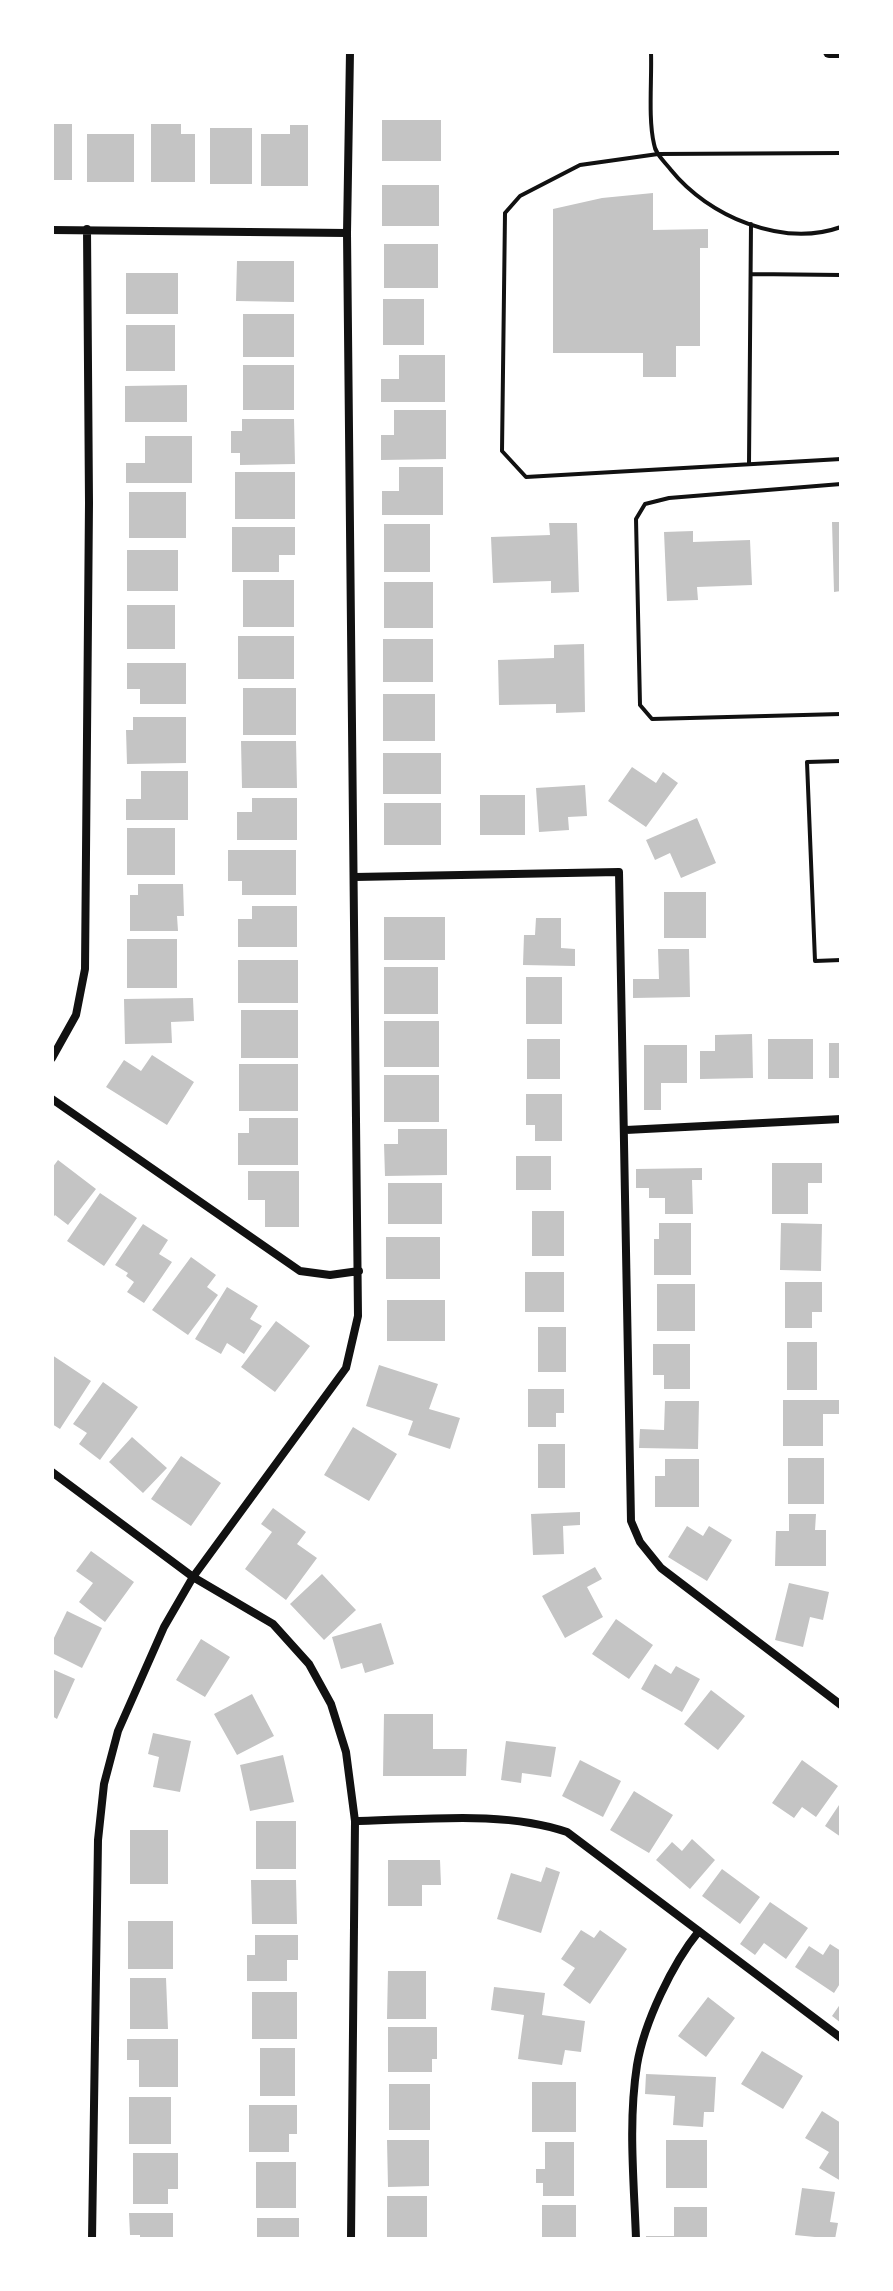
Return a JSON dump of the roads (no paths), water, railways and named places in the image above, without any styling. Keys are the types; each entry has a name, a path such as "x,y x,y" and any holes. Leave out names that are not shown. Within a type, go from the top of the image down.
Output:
{"main road":[{"path":"829,52 841,52"}],"street":[{"path":"92,2239 98,1840 104,1784 118,1731 164,1627 193,1577 346,1368 358,1316 347,233 350,52"},
{"path":"52,1058 76,1015 85,969 89,503 87,229"},
{"path":"52,230 347,233"},
{"path":"355,877 619,872 626,1130 628,1490 631,1521 640,1542 661,1568 839,1700"},
{"path":"52,1099 300,1271 330,1275 359,1271"},
{"path":"626,1130 841,1119"},
{"path":"52,1472 193,1577 273,1624 309,1664 331,1704 346,1752 355,1821 351,2239"},
{"path":"355,1821 509,1820 543,1824 567,1832 841,2038"},
{"path":"636,2239 632,2116 637,2062 665,1986 681,1953 699,1931"}],"lane":[{"path":"651,52 654,147 685,188 728,217 778,232 830,231 841,227"},
{"path":"841,153 658,154 580,165 520,196 505,213 502,451 526,477 841,459"},
{"path":"749,464 751,224"},
{"path":"751,274 841,275"},
{"path":"841,484 669,498 645,504 636,519 640,705 652,719 841,714"},
{"path":"841,761 807,762 815,961 841,960"}]}
